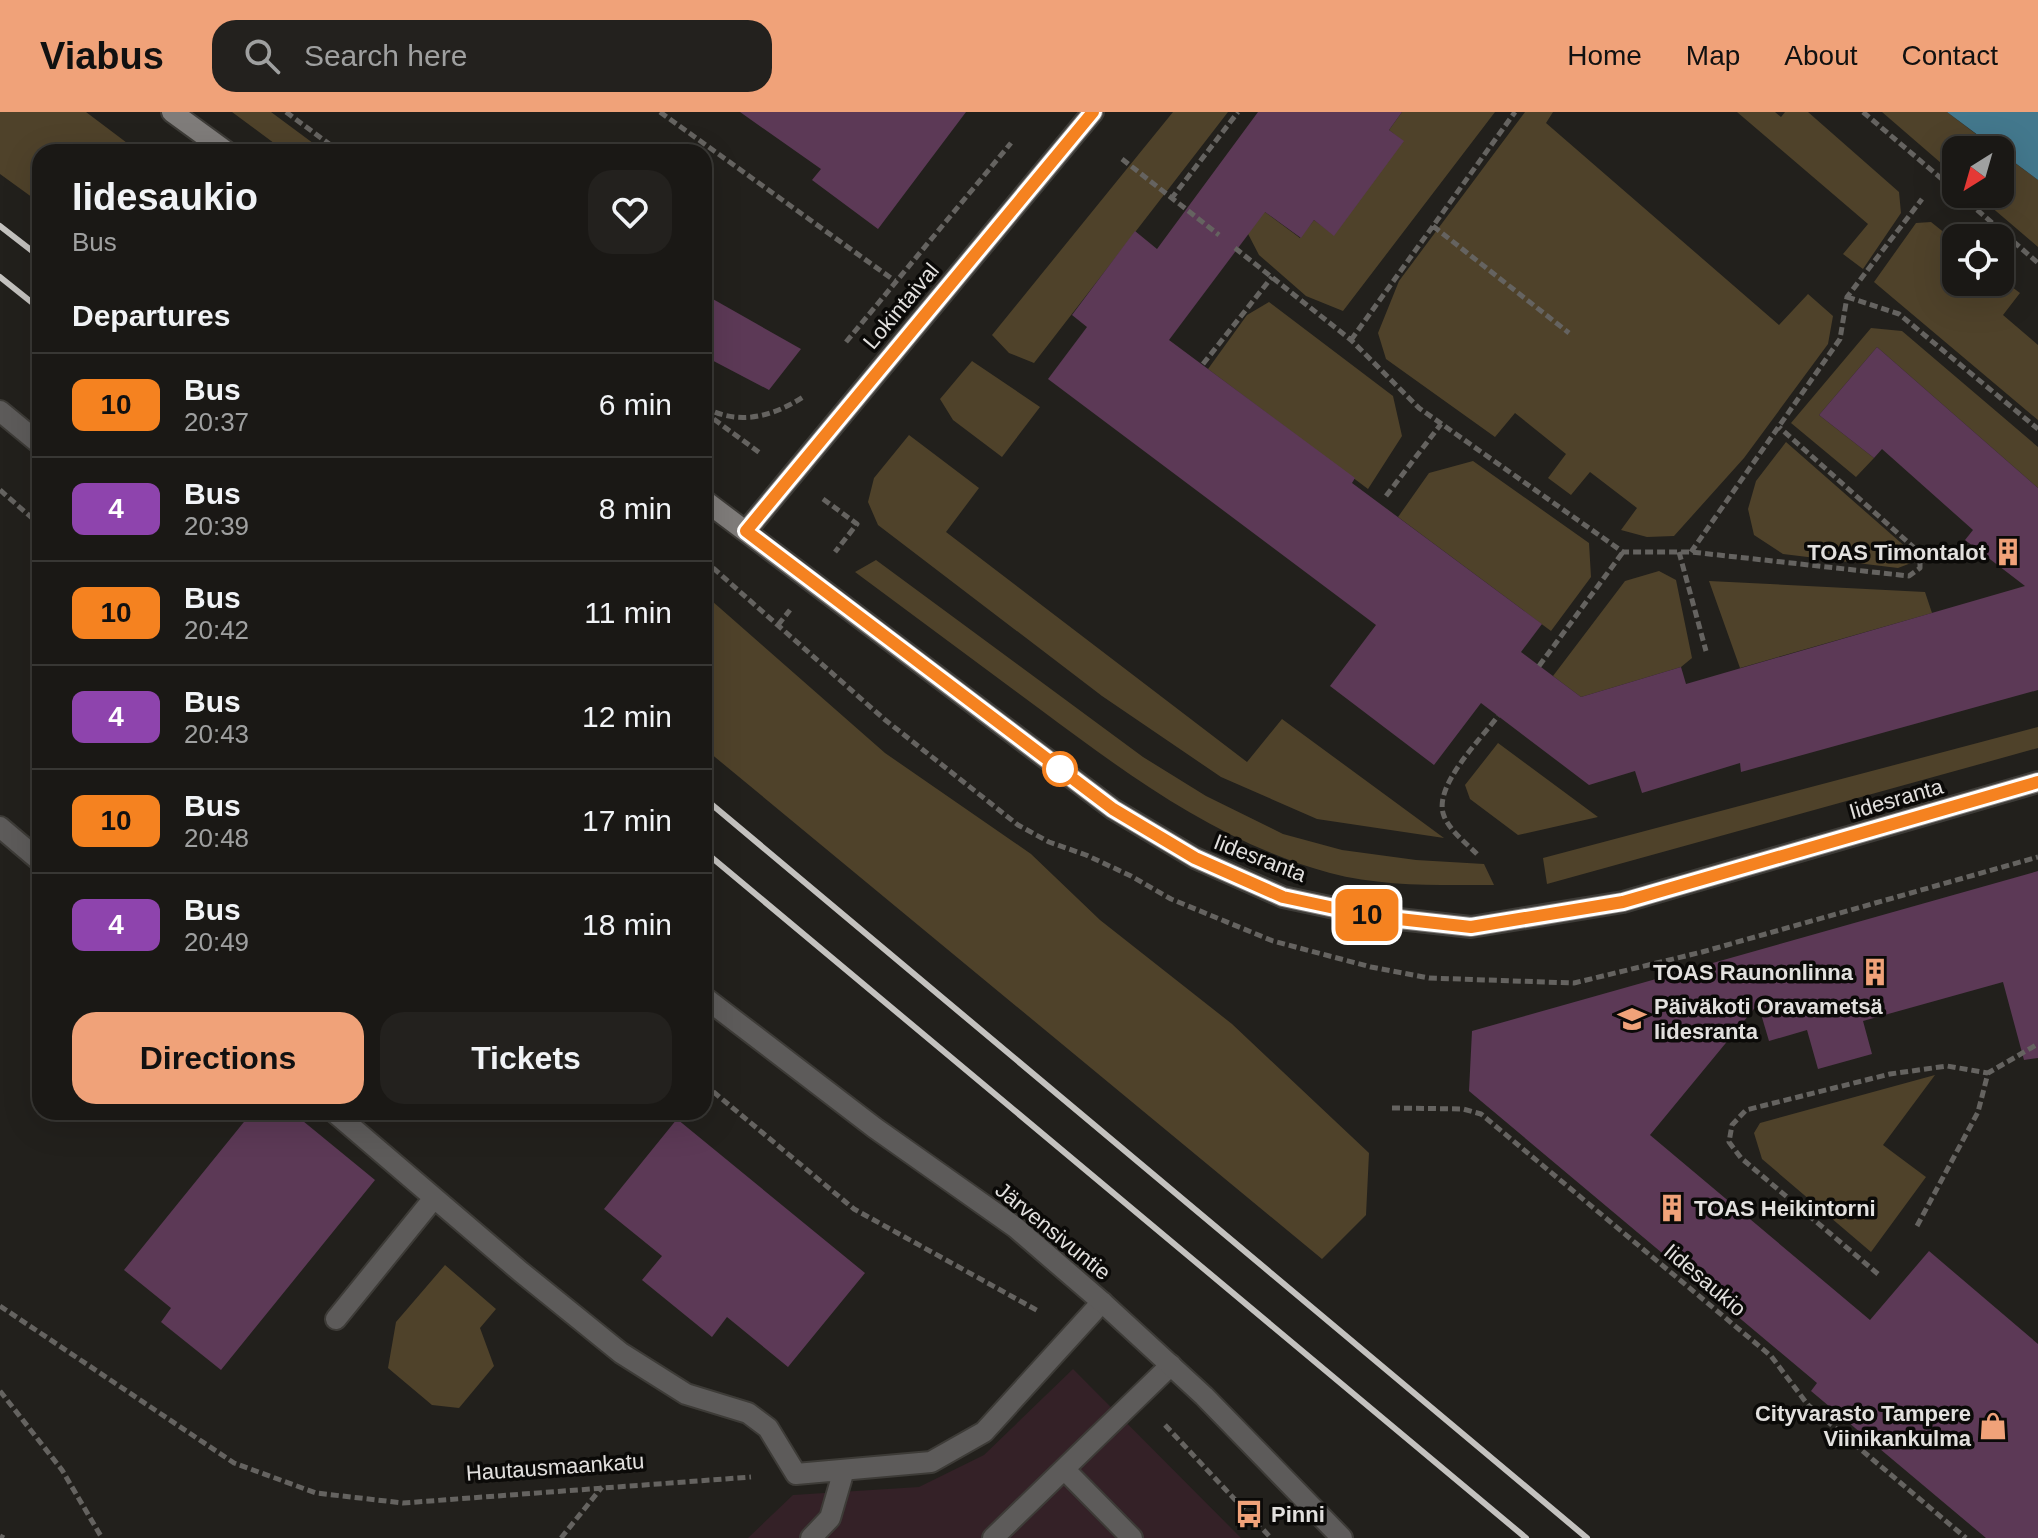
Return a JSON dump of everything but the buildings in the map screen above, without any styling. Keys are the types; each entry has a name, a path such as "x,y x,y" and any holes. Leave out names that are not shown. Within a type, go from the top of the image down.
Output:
{"main road":[{"path":"172,112 216,144"},
{"name":"Lokintaival","path":"746,531 1093,112"},
{"name":"Iidesranta","path":"712,506 1113,809 1195,858 1283,897 1372,916 1471,927 1623,902 2038,782"}],"street":[{"path":"0,411 32,437"},
{"path":"0,827 32,854"},
{"name":"Järvensivuntie","path":"712,1003 875,1128 1015,1227 1171,1365 1342,1538"},
{"path":"343,1120 621,1353 686,1394 748,1413 768,1428 796,1474 931,1462 984,1432 1102,1302"},
{"path":"336,1319 434,1198"},
{"path":"993,1538 1171,1365"},
{"path":"1064,1469 1132,1538"},
{"path":"811,1538 830,1518 844,1470"}],"path":[{"path":"286,112 329,144"},
{"path":"660,112 704,144"},
{"path":"1171,199 1238,112"},
{"path":"1351,340 1515,112"},
{"path":"1863,112 1942,179"},
{"path":"839,351 1017,136"},
{"path":"712,149 895,281"},
{"path":"1122,159 1219,235"},
{"path":"1691,552 1840,339 1847,297 1922,199"},
{"path":"1975,208 2038,263"},
{"path":"1433,226 1569,333"},
{"path":"1235,248 1351,340 1419,408 1623,552 1691,552 1909,576 1920,568 1920,553 1779,427"},
{"path":"1203,364 1272,277"},
{"path":"1847,297 1899,314 2038,429"},
{"path":"712,412 744,419 773,414 802,398 811,386"},
{"path":"712,415 792,476"},
{"path":"1386,496 1441,424"},
{"path":"0,490 32,518"},
{"path":"1539,666 1623,552"},
{"path":"1679,552 1706,651"},
{"path":"712,567 778,625"},
{"path":"1477,854 1451,827 1444,815 1442,801 1446,785 1498,716"},
{"path":"1878,1274 1741,1158 1729,1142 1732,1125 1746,1110 1890,1074 1947,1066 1988,1073 2038,1044"},
{"path":"1917,1226 1978,1112 1988,1073"},
{"path":"712,1091 854,1209 1075,1332"},
{"name":"Iidesaukio","path":"1392,1108 1463,1109 1481,1114 1771,1356 1808,1405 1966,1538"},
{"name":"Hautausmaankatu","path":"0,1306 234,1463 316,1493 403,1503 796,1474"},
{"path":"0,1391 62,1470 102,1538"},
{"path":"1138,1397 1271,1538"},
{"path":"561,1538 602,1487"}],"shaded area":[{"path":"0,112 86,112 128,144 32,144 32,197 0,174"},
{"path":"232,112 271,112 314,144 275,144"},
{"path":"1173,112 1228,112 1034,363 1009,353 992,335"},
{"path":"1402,112 1495,112 1343,311 1306,296 1259,255 1246,230 1261,209 1300,238 1314,220 1334,235 1403,141 1389,130"},
{"path":"1525,112 1553,112 1546,123 1779,325 1808,294 1833,316 1828,344 1744,458 1674,536 1647,537 1621,530 1637,508 1590,472 1571,495 1548,478 1566,454 1515,413 1495,437 1386,359 1378,333 1399,281"},
{"path":"1737,112 1775,112 1781,117 1785,112 1808,112 1899,192 1901,213 1863,269 1843,254 1868,224"},
{"path":"1882,112 1947,112 1979,136 1942,136 1942,164"},
{"path":"2014,162 2038,180 2038,247 1992,208 2014,208"},
{"path":"1931,222 1942,231 1942,296 2014,296 2014,288 2020,293 2003,315 2038,345 2038,420 1874,282 1916,223"},
{"path":"1269,302 1393,396 1402,436 1368,489 1208,369 1247,315"},
{"path":"1871,328 1902,331 2038,447 2038,488 1877,347 1819,415 1874,458 1856,477 1791,423"},
{"path":"972,361 1040,407 1002,457 953,420 940,399"},
{"path":"909,435 979,488 946,532 1247,762 1282,719 1444,838 1317,819 1221,777 1102,696 878,525 868,502 874,478"},
{"path":"1786,442 1908,549 1911,563 1898,568 1783,554 1754,535 1748,509 1756,481"},
{"path":"1473,461 1589,543 1591,577 1551,631 1398,517 1429,473"},
{"path":"876,560 1143,757 1206,796 1283,834 1342,850 1416,860 1484,864 1494,885 1412,884 1350,878 1290,860 1214,826 1109,760 855,572"},
{"path":"1659,571 1676,580 1692,658 1681,667 1581,697 1553,676 1625,581"},
{"path":"1709,581 1925,592 1932,613 1740,668"},
{"path":"712,601 885,753 1031,854 1100,920 1232,1024 1369,1153 1366,1215 1322,1259 712,755"},
{"path":"2038,727 2038,748 1547,884 1543,858"},
{"path":"1498,743 1598,817 1518,835 1470,799 1465,785"},
{"path":"1935,1075 1883,1145 1926,1177 1871,1252 1762,1159 1754,1133 1760,1123"},
{"path":"445,1265 496,1309 480,1328 494,1366 459,1408 432,1405 388,1368 396,1322"},
{"path":"1073,1369 1241,1538 748,1538 793,1495 919,1487 984,1455"}],"water":[{"path":"1947,112 2038,112 2038,180 2014,162 2014,136 1979,136"}],"railway":[{"path":"0,226 32,251"},
{"path":"0,277 32,303"},
{"path":"712,805 1587,1538"},
{"path":"712,858 1526,1538"}],"bus line":[{"name":"10","path":"1093,112 746,531 1113,809 1195,858 1283,897 1372,916 1471,927 1623,902 2038,782"}],"place":[{"name":"TOAS Timontalot","path":"2008,552"},
{"name":"TOAS Raunonlinna","path":"1875,972"},
{"name":"Päiväkoti Oravametsä Iidesranta","path":"1632,1019"},
{"name":"TOAS Heikintorni","path":"1672,1208"},
{"name":"Cityvarasto Tampere Viinikankulma","path":"1993,1426"},
{"name":"Pinni","path":"1249,1514"}]}
